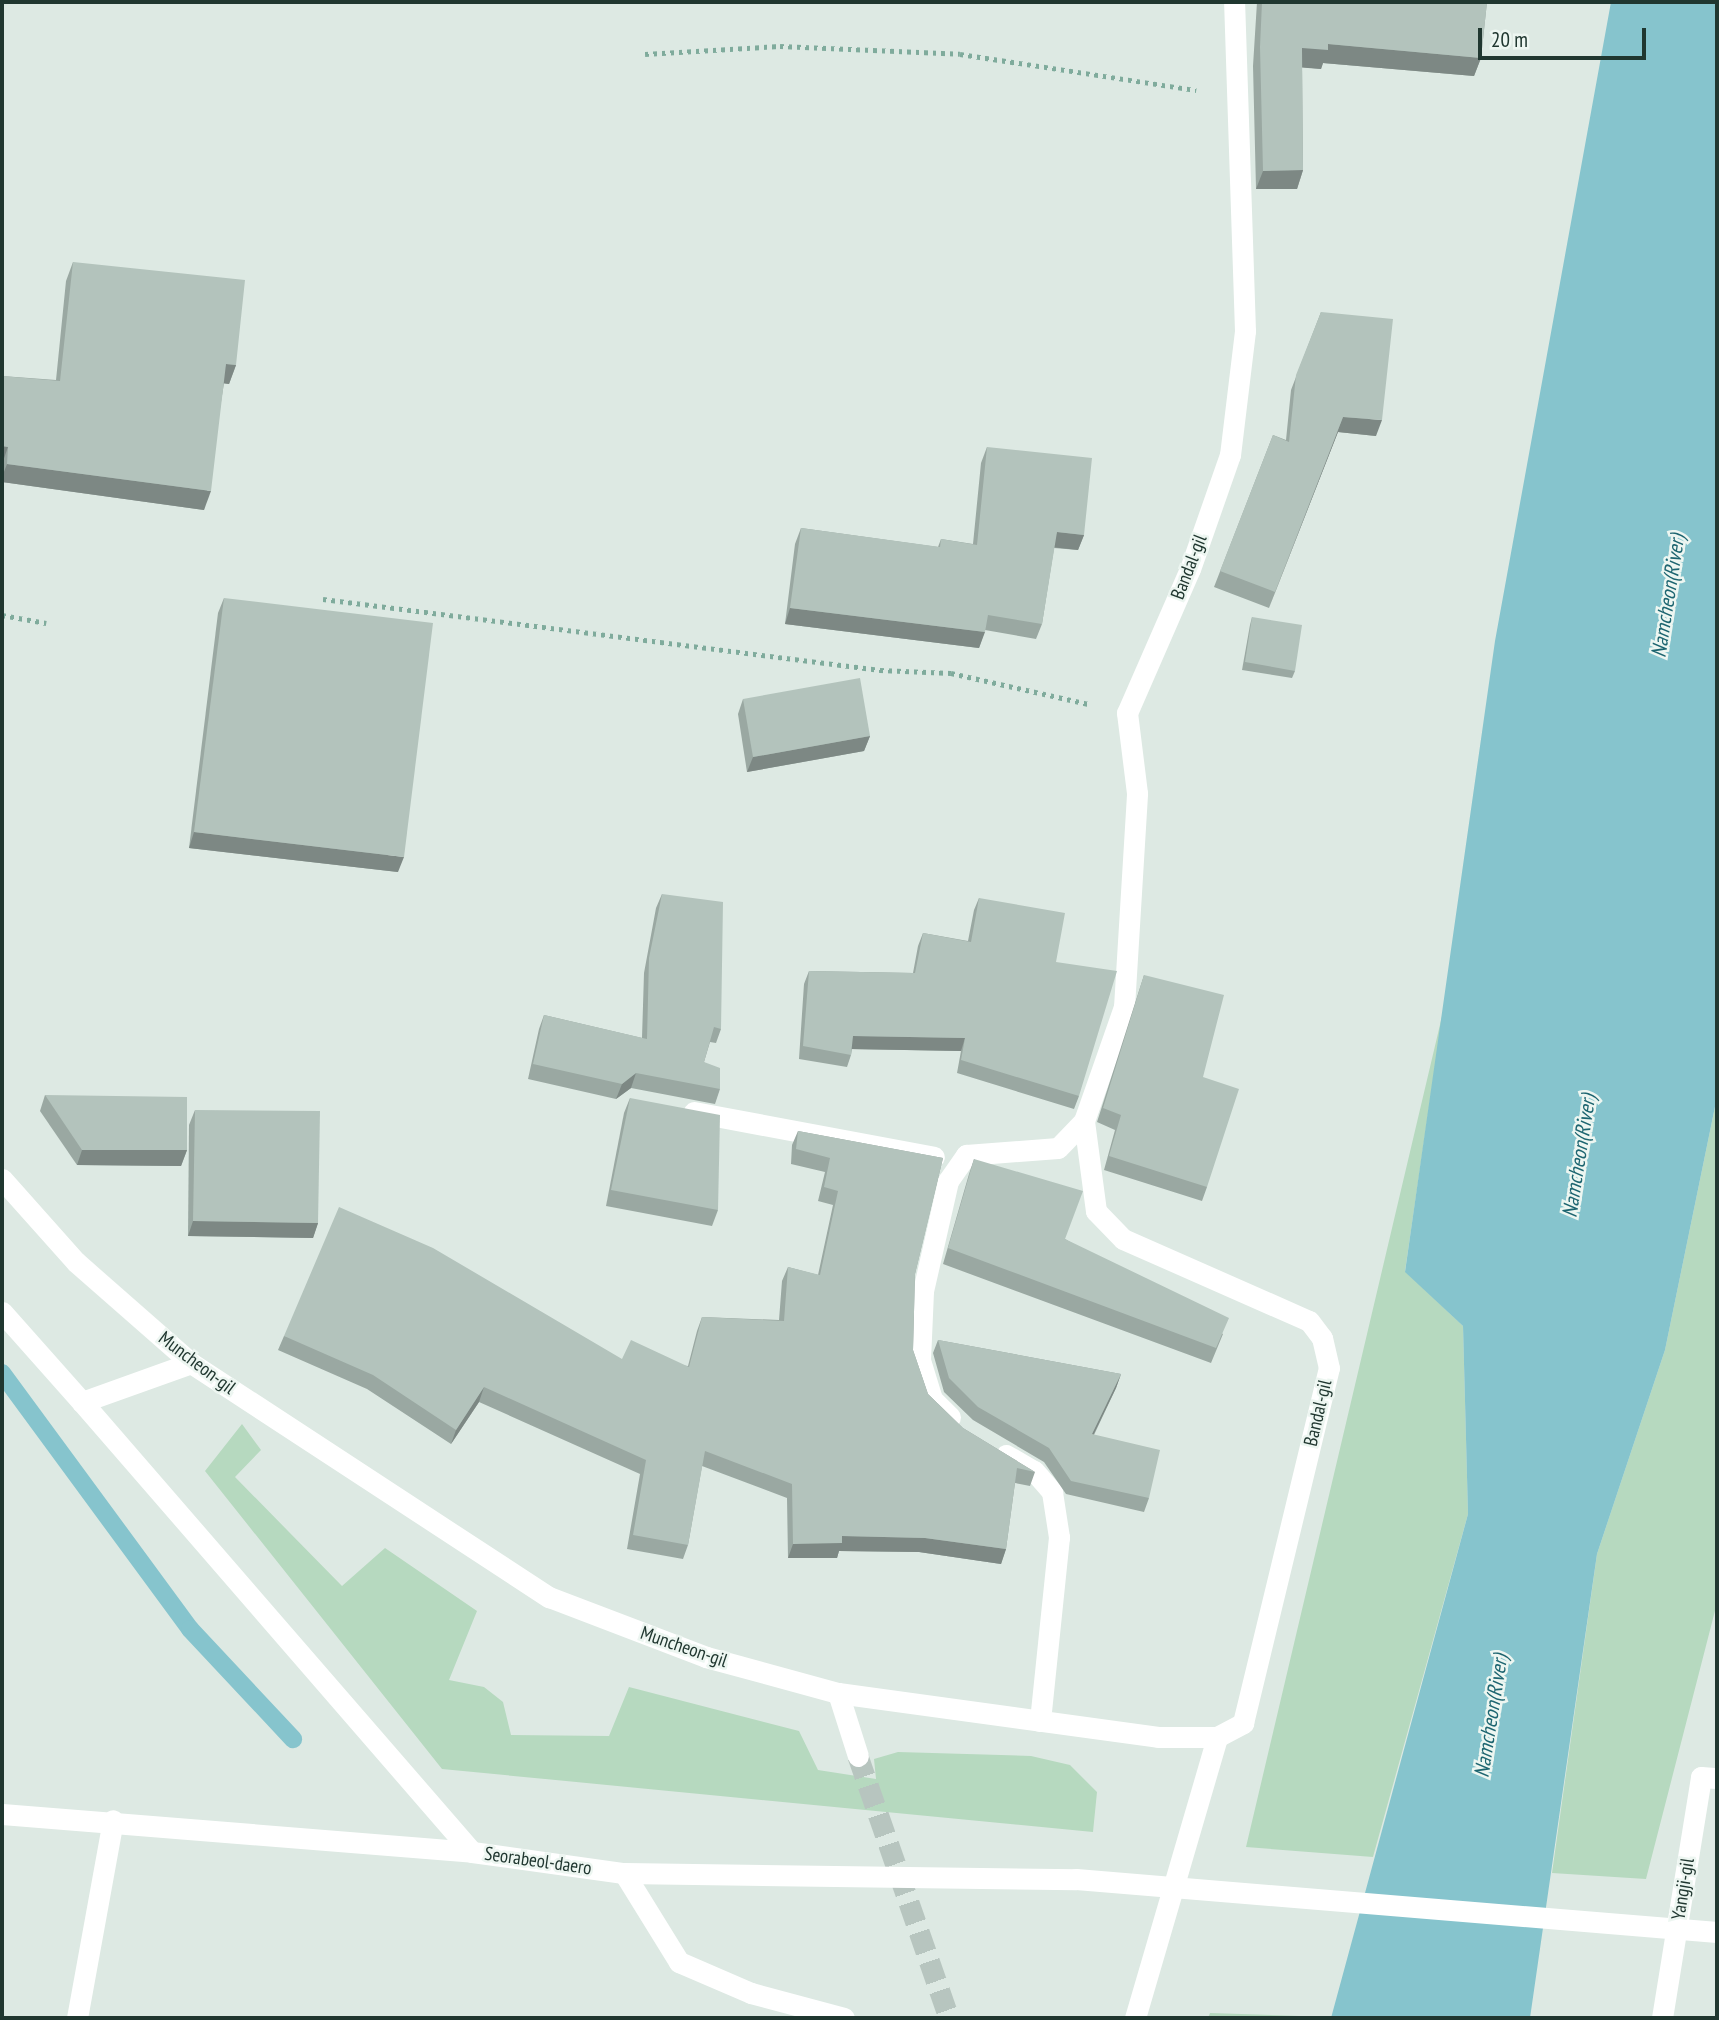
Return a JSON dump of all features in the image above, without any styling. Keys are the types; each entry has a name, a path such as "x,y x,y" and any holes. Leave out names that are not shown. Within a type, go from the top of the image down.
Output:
{"street":[{"name":"Bandal-gil","path":"960,1163 966,1154 1009,1146 1058,1148 1084,1121 1124,1007 1137,793 1127,713 1190,569 1230,455 1245,331 1234,2"},
{"path":"669,1108 960,1163 948,1181 933,1240 920,1360 932,1399 965,1431"},
{"name":"Bandal-gil","path":"1084,1121 1096,1211 1123,1239 1309,1321 1322,1338 1329,1368 1243,1724 1217,1737"},
{"name":"Muncheon-gil","path":"2,1179 76,1262 191,1363 549,1597 706,1657 838,1693 1040,1721 1217,1737"},
{"path":"2,1312 472,1852"},
{"path":"82,1402 191,1363"},
{"path":"988,1444 1034,1471 1052,1492 1059,1537 1040,1721"},
{"path":"838,1693 858,1756"},
{"path":"1135,2018 1217,1737"},
{"name":"Yangji-gil","path":"1662,2018 1701,1777 1717,1778"},
{"name":"Seorabeol-daero","path":"2,1814 113,1820 472,1852 624,1873 1076,1879 1717,1932"},
{"path":"77,2018 113,1820"},
{"path":"624,1873 679,1962 751,1993 844,2018"}],"path":[{"path":"645,54 780,46 960,54 1238,96"},
{"path":"323,599 880,670 951,673 1127,713"},
{"path":"2,615 46,623"}],"green space":[{"path":"1443,1012 1405,1271 1463,1326 1468,1514 1373,1857 1246,1847"},
{"path":"1717,1097 1717,1603 1646,1879 1552,1873 1597,1554 1665,1350"},
{"path":"242,1424 261,1450 235,1477 342,1586 385,1548 477,1611 449,1680 484,1687 503,1702 511,1735 609,1736 629,1687 799,1731 818,1770 876,1779 874,1759 898,1752 1031,1756 1070,1765 1097,1792 1093,1832 442,1769 205,1471"},
{"path":"1210,2013 1331,2017 1208,2018"}],"water":[{"name":"Namcheon(River)","path":"1611,2 1717,2 1717,1097 1665,1350 1597,1554 1530,2018 1331,2018 1468,1514 1463,1326 1405,1272 1495,641"}],"building":[{"path":"1262,2 1487,2 1481,58 1328,44 1328,50 1302,48 1303,170 1263,171 1260,47"},
{"path":"73,262 245,280 236,365 226,364 211,491 7,464 8,447 2,446 2,376 60,381"},
{"path":"1321,312 1393,319 1382,420 1343,417 1275,592 1220,571 1273,435 1289,442 1296,375"},
{"path":"987,447 1092,458 1084,535 1057,532 1042,624 988,615 985,632 790,608 801,528 940,547 941,539 977,545"},
{"path":"224,598 433,623 404,857 194,832"},
{"path":"1252,617 1302,625 1295,671 1245,662"},
{"path":"860,678 870,736 753,757 743,699"},
{"path":"662,894 723,902 721,1029 714,1027 704,1062 720,1068 720,1089 636,1073 622,1084 533,1064 544,1015 647,1039 649,958"},
{"path":"979,898 1065,913 1056,962 1117,971 1079,1096 961,1060 965,1038 853,1036 851,1055 803,1046 809,971 915,973 923,933 971,942"},
{"path":"1144,975 1224,995 1203,1077 1239,1089 1207,1187 1109,1156 1121,1115 1103,1108"},
{"path":"45,1095 187,1097 187,1150 82,1150"},
{"path":"630,1098 720,1115 718,1210 611,1190"},
{"path":"195,1110 320,1111 318,1223 193,1221"},
{"path":"798,1131 943,1158 915,1274 913,1350 928,1394 963,1428 1035,1472 1017,1468 1006,1549 925,1538 842,1536 842,1543 793,1544 792,1484 705,1451 688,1545 633,1535 646,1460 484,1387 456,1430 373,1375 284,1336 339,1207 433,1248 622,1359 631,1340 689,1367 702,1317 784,1321 788,1267 820,1275 838,1191 824,1187 830,1158 796,1149"},
{"path":"974,1159 1083,1191 1065,1239 1229,1318 1216,1348 948,1248"},
{"path":"938,1340 1121,1374 1092,1434 1160,1450 1149,1498 1071,1481 1049,1448 978,1407 949,1378"}],"waterway":[{"path":"2,1373 190,1629 293,1739"}],"tunnel":[{"path":"858,1756 949,2018"}]}
